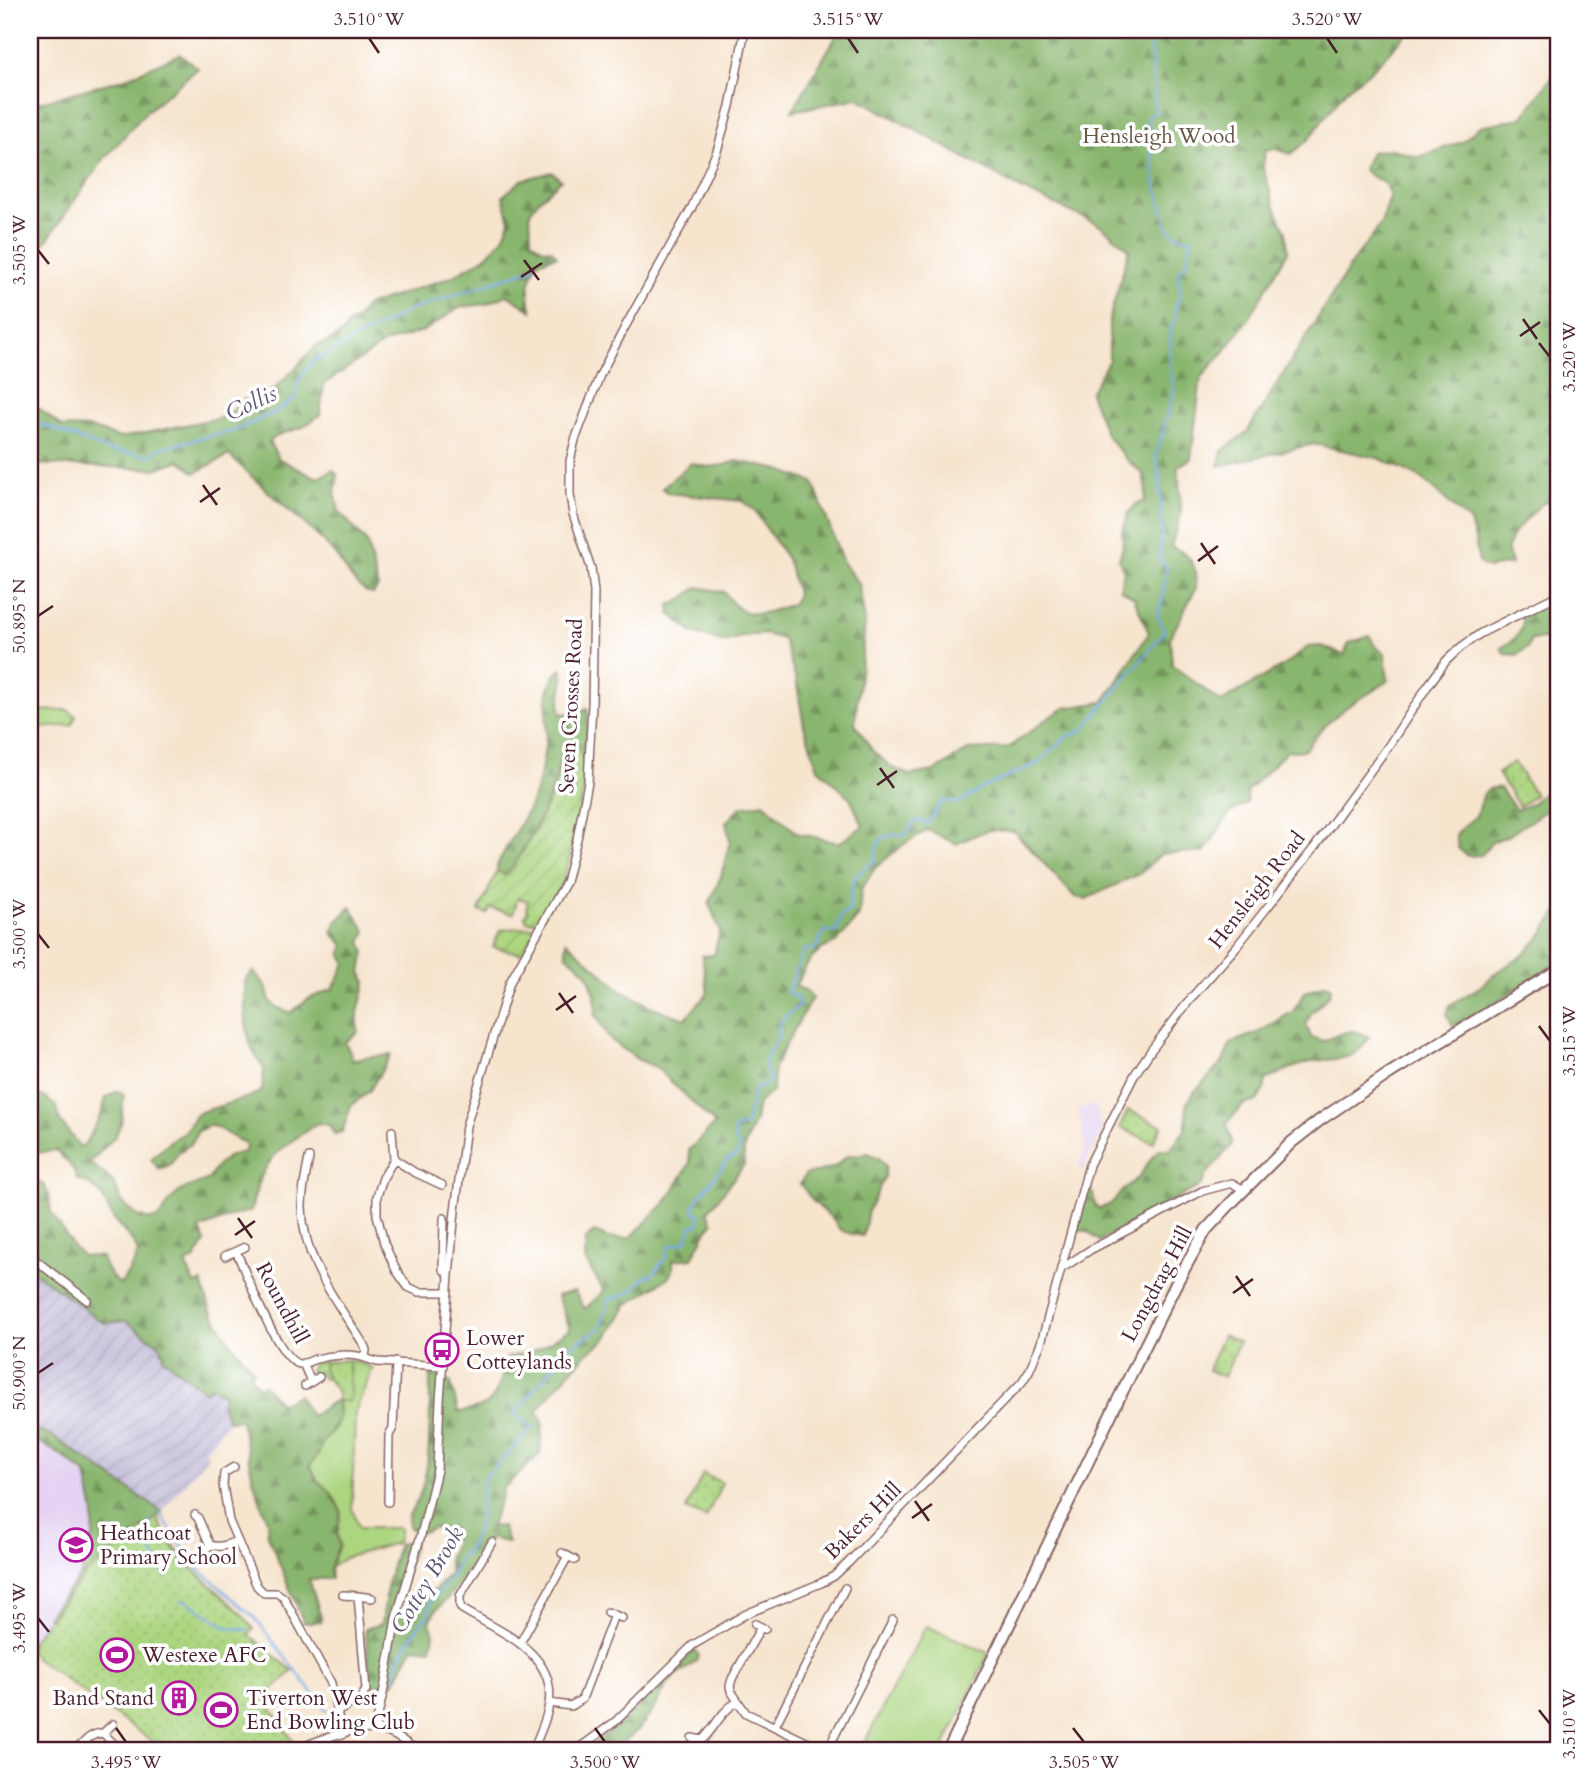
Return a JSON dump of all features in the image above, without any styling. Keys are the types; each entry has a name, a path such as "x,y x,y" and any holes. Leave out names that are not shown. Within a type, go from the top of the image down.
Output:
{"main road":[{"name":"Longdrag Hill","path":"948,1751 1178,1280 1206,1230 1294,1141 1350,1099 1558,970"}],"street":[{"name":"Seven Crosses Road","path":"375,1729 396,1618 438,1470 454,1211 466,1126 510,982 566,882 588,782 594,592 591,568 573,514 570,461 575,440 600,375 667,255 717,151 730,106 746,30"},
{"name":"Hensleigh Road","path":"1061,1267 1088,1165 1135,1074 1165,1031 1292,876 1387,748 1446,661 1481,633 1558,595"},
{"path":"392,1131 394,1159 380,1185 377,1208 381,1233 402,1280 413,1290 448,1292"},
{"path":"394,1159 442,1185"},
{"path":"310,1164 302,1204 309,1248 323,1281 364,1345 365,1358 377,1362 443,1366"},
{"path":"1061,1267 1202,1191 1232,1183 1244,1190"},
{"path":"444,1218 443,1269 449,1275"},
{"name":"Roundhill","path":"225,1256 245,1247"},
{"name":"Roundhill","path":"236,1251 264,1315 291,1358 303,1363 318,1358 352,1355 365,1358"},
{"path":"30,1256 88,1300"},
{"name":"Bakers Hill","path":"575,1751 616,1721 694,1645 746,1614 821,1583 834,1576 849,1562 1022,1382 1041,1343 1061,1267"},
{"path":"388,1502 389,1435 393,1428 396,1362"},
{"name":"Roundhill","path":"303,1363 308,1384 319,1377"},
{"path":"223,1473 234,1467"},
{"path":"214,1468 223,1473"},
{"path":"223,1473 229,1521 237,1541 260,1590 264,1593 277,1593 284,1598 331,1683 342,1735"},
{"path":"195,1515 210,1545"},
{"path":"210,1545 222,1547 237,1541"},
{"path":"492,1542 485,1548 460,1596 460,1606 520,1643 542,1665 548,1684 549,1703 533,1751"},
{"path":"201,1555 210,1545"},
{"path":"520,1643 568,1556"},
{"path":"775,1726 838,1594 845,1588"},
{"path":"343,1595 372,1598"},
{"path":"337,1712 360,1698 366,1690 358,1596"},
{"path":"549,1703 571,1706 582,1699 615,1615"},
{"path":"760,1627 730,1683 731,1691 746,1713 826,1751 893,1620"},
{"path":"692,1738 702,1740 722,1714 737,1702"},
{"path":"75,1751 93,1735 103,1733 113,1724"},
{"path":"291,1751 328,1738 375,1729 394,1736 418,1751"},
{"path":"103,1733 113,1743"},
{"path":"328,1738 332,1751"},
{"path":"30,1739 41,1751"}],"shaded area":[{"path":"1095,1105 1102,1130 1083,1170 1078,1168 1085,1148 1079,1109"},
{"path":"30,1269 104,1323 126,1321 162,1348 164,1358 206,1392 211,1386 225,1396 221,1403 229,1421 204,1452 208,1456 162,1512 52,1436 30,1429"},
{"name":"Heathcoat Primary School","path":"30,1429 52,1436 162,1512 87,1573 30,1642"}],"green space":[{"name":"Hensleigh Wood","path":"840,30 1410,30 1375,67 1346,90 1307,141 1291,154 1276,149 1265,150 1263,168 1274,205 1286,232 1288,252 1249,318 1201,378 1191,459 1178,466 1181,512 1171,547 1183,552 1190,559 1195,571 1196,588 1170,638 1172,665 1221,702 1286,664 1308,647 1322,646 1344,655 1349,643 1370,636 1374,645 1385,654 1388,680 1339,713 1305,750 1287,751 1247,791 1247,803 1229,814 1204,853 1161,854 1141,873 1086,899 1075,897 1014,831 987,830 956,844 928,830 904,844 875,868 861,890 859,916 837,942 822,949 810,960 795,986 807,991 812,998 774,1068 773,1091 758,1103 755,1121 744,1147 744,1165 708,1212 713,1223 692,1258 673,1260 673,1270 668,1278 628,1304 605,1340 586,1354 545,1400 537,1413 543,1420 540,1454 504,1488 491,1526 502,1527 508,1542 490,1538 488,1542 480,1545 479,1557 435,1611 430,1622 434,1634 431,1649 413,1647 394,1684 371,1686 365,1629 382,1624 388,1580 398,1544 415,1540 396,1612 413,1619 426,1589 434,1591 449,1574 449,1557 455,1542 447,1533 435,1527 420,1533 409,1528 408,1515 417,1502 427,1468 430,1375 439,1376 451,1383 458,1412 487,1404 499,1387 507,1358 538,1349 570,1329 557,1296 574,1291 585,1309 604,1291 585,1260 586,1239 594,1232 608,1238 630,1238 666,1202 690,1163 689,1150 715,1124 656,1067 637,1059 610,1039 596,1016 595,994 587,973 566,954 566,941 621,990 652,1007 685,1019 708,993 702,956 714,955 720,930 709,904 721,876 730,842 726,822 741,807 764,803 797,833 839,843 863,826 850,798 818,768 804,726 796,679 783,639 765,634 744,636 725,642 693,633 670,614 670,605 698,587 724,592 739,609 746,612 766,613 793,604 797,593 787,559 754,510 742,501 668,493 662,488 691,463 708,467 737,461 780,470 813,482 843,563 859,584 865,623 855,723 872,750 891,767 909,775 935,771 968,750 1008,748 1065,708 1103,702 1149,633 1134,598 1120,589 1124,571 1119,560 1123,545 1122,532 1128,514 1136,504 1145,501 1143,474 1107,436 1090,393 1109,360 1109,320 1129,249 1100,225 1021,189 858,98 792,111"},
{"path":"180,54 198,68 146,112 103,160 45,243 30,244 30,105 126,78"},
{"path":"1558,69 1558,355 1555,379 1558,381 1558,500 1541,504 1514,532 1507,548 1511,564 1488,568 1479,563 1470,522 1423,479 1378,458 1314,444 1219,466 1222,451 1247,432 1355,258 1381,224 1390,196 1385,184 1363,169 1371,152 1392,149 1418,157 1462,142 1480,126 1522,118"},
{"path":"552,172 561,180 530,212 531,240 541,248 552,250 557,256 537,262 529,286 532,311 507,295 486,304 461,307 423,331 385,343 324,384 320,415 303,427 278,435 269,442 279,459 304,472 318,478 333,470 338,475 335,493 339,511 367,543 378,587 373,594 361,588 310,528 229,455 195,473 180,460 156,469 30,464 30,404 62,427 90,428 120,438 220,418 230,413 243,400 262,397 297,367 315,346 344,332 348,324 357,319 366,306 451,277 486,257 503,238 510,221 503,196 522,180"},
{"path":"1558,599 1558,638 1531,640 1528,647 1517,655 1505,654 1501,648 1520,631 1521,616"},
{"path":"561,669 561,714 587,708 588,711 587,768 583,764 582,753 561,755 542,814 512,869 505,876 497,871 497,866 535,794 545,746 548,694 554,676"},
{"path":"68,710 76,716 72,725 30,729 30,711"},
{"path":"568,743 579,745 583,764 587,768 564,879 541,920 537,922 527,921 525,916 528,901 518,898 513,914 490,908 487,914 479,911 497,871 505,875 536,828"},
{"path":"1514,762 1535,795 1519,806 1498,773"},
{"path":"1558,781 1558,799 1551,807 1509,835 1492,842 1482,855 1467,856 1458,848 1456,836 1476,815 1485,792 1500,788 1516,810 1531,804"},
{"path":"351,907 366,932 361,941 365,952 361,972 366,982 358,1012 358,1032 345,1042 353,1059 391,1055 370,1090 351,1106 342,1132 334,1134 329,1125 317,1123 281,1150 272,1158 260,1179 251,1211 200,1229 205,1242 195,1259 186,1263 194,1284 202,1282 210,1309 230,1342 254,1371 249,1375 259,1387 263,1384 280,1404 298,1395 311,1416 338,1401 339,1418 335,1428 324,1439 310,1465 317,1480 331,1493 341,1511 337,1535 339,1545 330,1568 331,1579 309,1579 322,1621 304,1623 268,1536 267,1521 253,1479 241,1420 229,1421 221,1403 225,1396 211,1386 206,1392 163,1358 162,1347 126,1321 104,1323 30,1269 30,1176 44,1185 51,1212 73,1247 83,1256 102,1257 108,1273 121,1284 138,1252 134,1243 114,1220 101,1194 77,1179 72,1167 56,1150 37,1153 31,1143 40,1128 30,1120 30,1092 44,1097 57,1107 60,1121 80,1147 86,1143 101,1115 106,1098 118,1091 124,1095 121,1124 115,1137 91,1164 112,1181 130,1210 146,1219 157,1218 181,1191 209,1179 219,1164 228,1157 245,1152 246,1143 209,1125 198,1131 191,1144 179,1152 170,1165 159,1169 151,1159 170,1141 185,1132 194,1117 201,1112 262,1091 264,1068 257,1059 249,1038 245,1015 245,981 253,971 266,986 274,1006 290,1013 308,999 333,989 346,963 341,953 344,945 332,933 336,922"},
{"path":"1558,911 1558,962 1478,1014 1453,1026 1447,1014 1450,1005 1521,957 1540,937"},
{"path":"534,928 535,931 523,954 493,947 500,930"},
{"path":"1325,984 1331,987 1329,995 1311,1013 1306,1025 1311,1037 1324,1041 1352,1031 1369,1037 1363,1046 1349,1056 1302,1064 1266,1080 1264,1090 1256,1102 1244,1104 1227,1123 1232,1145 1205,1176 1202,1185 1100,1241 1086,1231 1076,1230 1088,1187 1099,1209 1111,1204 1138,1178 1160,1149 1170,1150 1185,1130 1186,1105 1194,1092 1223,1062 1231,1043 1274,1023 1293,1011 1305,992"},
{"path":"1128,1110 1162,1126 1153,1143 1120,1127"},
{"path":"868,1153 879,1158 886,1166 884,1178 868,1211 863,1236 838,1228 835,1221 814,1202 800,1184 805,1175 835,1167 847,1156"},
{"path":"1223,1335 1239,1342 1224,1377 1208,1370"},
{"path":"349,1360 350,1401 338,1401 336,1391 323,1368 325,1362"},
{"path":"350,1360 373,1368 355,1412 352,1508 359,1528 400,1528 397,1543 347,1557 330,1568 339,1545 337,1535 341,1510 331,1493 317,1480 310,1465 339,1418 338,1391 326,1377 323,1379 318,1372 313,1374 310,1371 313,1364 320,1362"},
{"path":"30,1429 52,1436 162,1512 157,1517 164,1531 176,1550 192,1566 82,1580 49,1619 47,1616 83,1573 79,1551 93,1538 94,1513 86,1474 30,1437"},
{"path":"703,1474 722,1483 706,1518 686,1509"},
{"path":"157,1517 179,1556 240,1612 254,1629 249,1635 293,1671 264,1697 293,1741 290,1745 271,1751 171,1751 161,1743 159,1746 30,1652 30,1642 87,1573"},
{"path":"926,1626 989,1653 942,1751 860,1751"},
{"path":"695,1649 699,1656 696,1662 676,1676 665,1688 654,1710 637,1731 607,1751 583,1751 640,1706"}],"waterway":[{"name":"Cottey Brook","path":"394,1680 401,1654 428,1616 430,1603 454,1573 460,1557 469,1549 479,1524 483,1480 533,1427 514,1415 568,1348 600,1329 609,1300 631,1292 643,1278 653,1274 665,1259 669,1246 685,1242 692,1226 698,1225 700,1214 694,1212 694,1204 728,1159 736,1156 740,1148 734,1137 735,1129 746,1125 755,1090 770,1081 765,1065 768,1053 777,1039 780,1022 800,1005 796,997 787,993 804,950 816,949 825,931 836,932 842,914 849,912 853,882 860,872 875,860 879,842 886,836 905,835 916,820 928,824 942,801 959,803 983,788 1038,763 1067,737 1083,730 1165,631 1157,615 1162,602 1167,567 1159,560 1162,535 1156,457 1174,391 1170,365 1171,327 1176,318 1175,307 1181,295 1178,273 1187,263 1192,240 1174,234 1168,228 1154,178 1148,116 1156,112 1150,40 1154,30"},
{"name":"Collis","path":"30,422 107,450 150,456 160,448 236,430 276,412 297,397 297,383 313,361 411,310 534,268"},
{"name":"Cottey Brook","path":"160,1514 196,1567 254,1617 327,1711"},
{"path":"150,1521 149,1546 166,1577"},
{"path":"181,1600 187,1601 226,1627 248,1630"}],"place":[{"name":"Lower Cotteylands","path":"442,1350"},
{"name":"Heathcoat Primary School","path":"76,1545"},
{"name":"Westexe AFC","path":"117,1655"},
{"name":"Band Stand","path":"179,1698"},
{"name":"Tiverton West End Bowling Club","path":"221,1710"}]}
